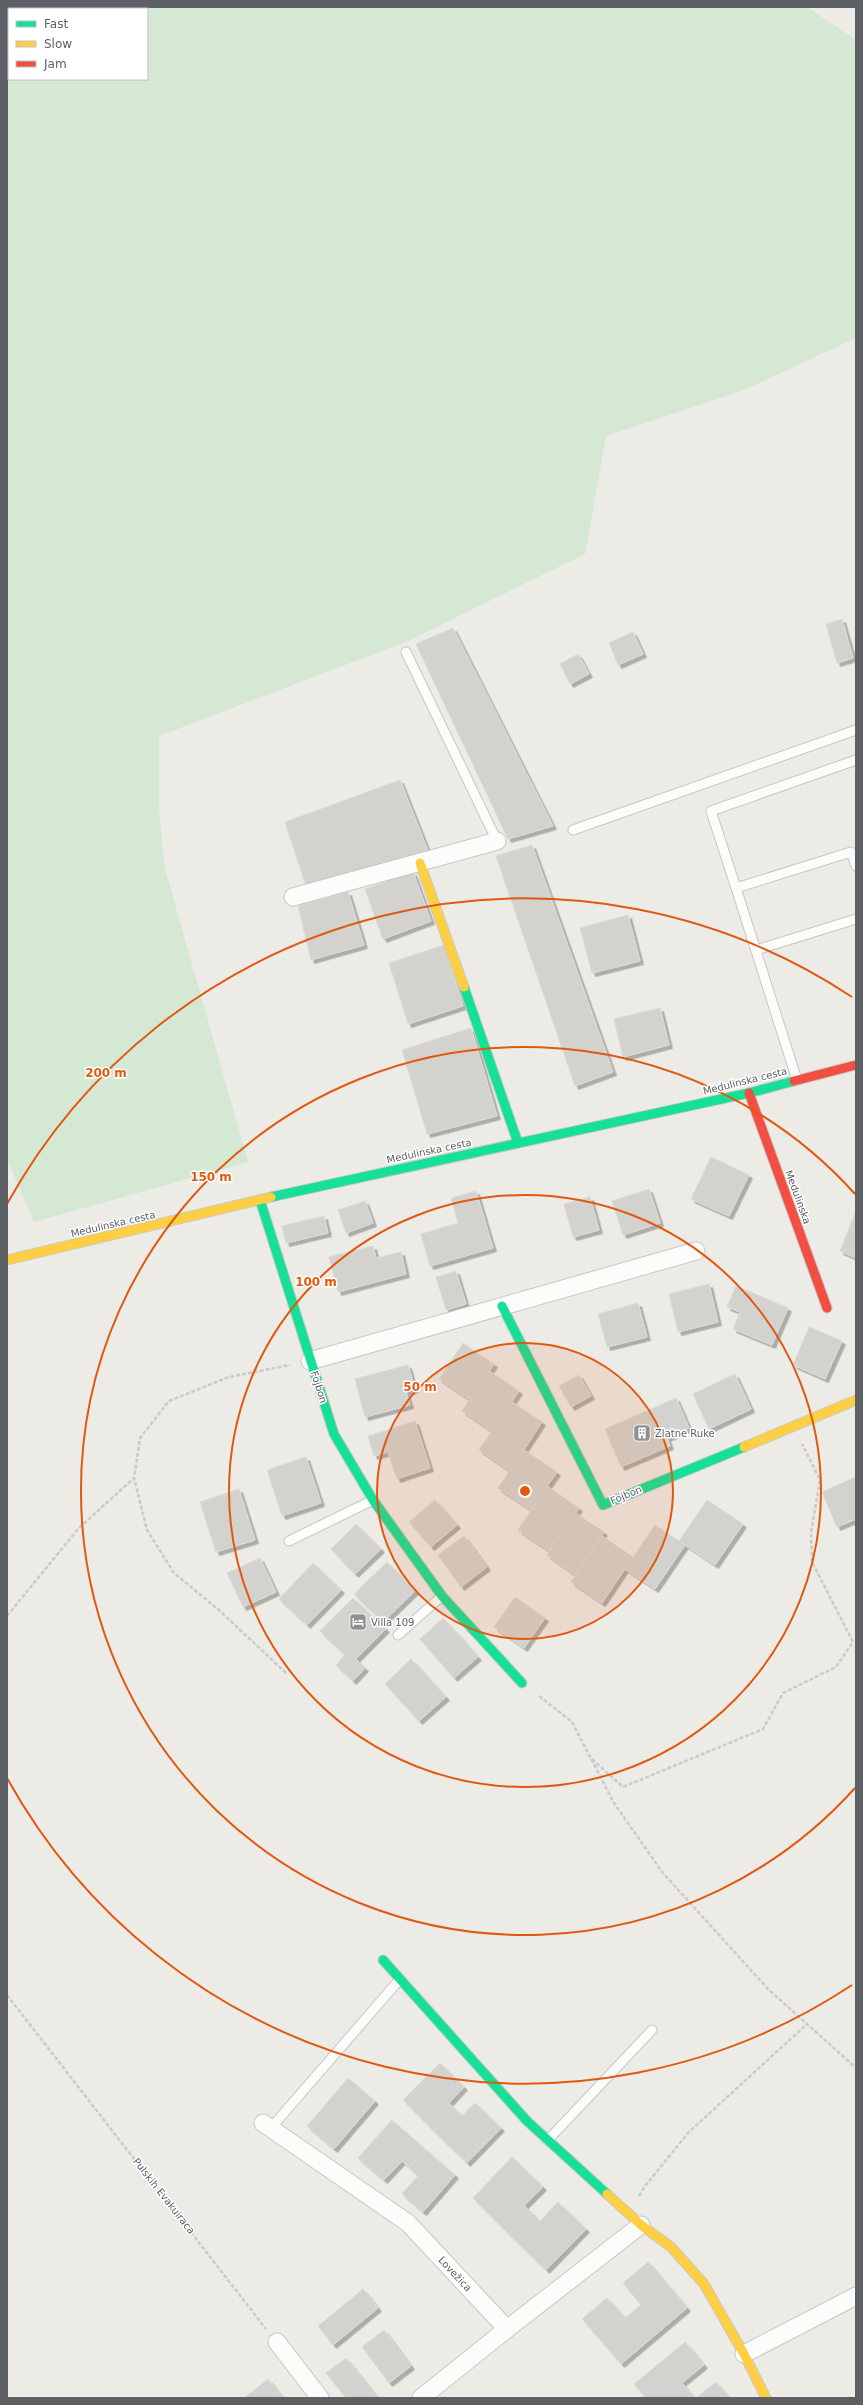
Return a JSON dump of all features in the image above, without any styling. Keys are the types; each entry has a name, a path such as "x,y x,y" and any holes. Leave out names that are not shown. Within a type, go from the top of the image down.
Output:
{"street":[{"path":"293,897 498,842"},
{"path":"420,863 518,1143"},
{"name":"Medulinska cesta","path":"7,1260 260,1200 749,1093 856,1065"},
{"name":"Medulinska","path":"749,1093 827,1308"},
{"name":"Fojbon","path":"260,1200 334,1434 373,1500 442,1596 522,1682"},
{"name":"Fojbon","path":"310,1361 696,1250"},
{"name":"Fojbon","path":"502,1306 603,1505 856,1400"},
{"path":"383,1960 527,2121 635,2220 671,2247 704,2284 744,2354 766,2398"},
{"name":"Lovežica","path":"266,2126 408,2223 507,2329"},
{"path":"421,2398 507,2329 635,2220"},
{"path":"744,2354 855,2299"},
{"path":"277,2342 320,2398"}],"lane":[{"path":"406,652 498,842"},
{"path":"573,830 856,730"},
{"path":"797,1080 711,811 856,760"},
{"path":"736,888 853,851 856,866"},
{"path":"756,950 856,919"},
{"path":"289,1540 373,1500"},
{"path":"398,1635 442,1596"},
{"path":"266,2126 400,1979"},
{"path":"548,2140 652,2030"}],"path":[{"path":"286,1673 220,1611 174,1573 147,1530 134,1478 140,1438 169,1401 229,1377 310,1361"},
{"path":"592,1759 623,1787 764,1729 783,1693 836,1667 853,1642 812,1562 811,1532 820,1480 793,1426"},
{"path":"7,1616 78,1529 134,1478"},
{"path":"522,1682 572,1722 614,1803 662,1872 768,1988 856,2068"},
{"name":"Pulskih Evakuiraca","path":"7,1995 277,2342"},
{"path":"635,2220 645,2186 689,2132 807,2024"}],"green space":[{"path":"7,7 807,7 856,40 856,338 744,390 606,436 585,554 408,641 159,736 159,812 165,869 248,1162 34,1222 7,1159"}],"building":[{"path":"842,619 853,658 837,663 826,624"},
{"path":"453,628 553,826 508,839 416,644"},
{"path":"633,632 643,654 618,665 609,643"},
{"path":"578,654 589,674 570,684 560,664"},
{"path":"400,780 428,851 306,886 285,822"},
{"path":"532,845 613,1072 575,1086 496,856"},
{"path":"413,872 431,921 383,939 365,889"},
{"path":"348,892 364,945 311,960 298,906"},
{"path":"628,915 640,961 592,973 580,928"},
{"path":"444,945 463,1006 408,1024 389,963"},
{"path":"660,1008 669,1045 623,1057 614,1019"},
{"path":"471,1028 497,1116 427,1134 402,1050"},
{"path":"711,1157 749,1175 729,1216 691,1199"},
{"path":"649,1189 660,1223 623,1235 612,1201"},
{"path":"476,1191 493,1248 430,1266 421,1234 458,1223 451,1198"},
{"path":"590,1197 599,1230 573,1237 564,1204"},
{"path":"365,1201 373,1223 346,1233 338,1210"},
{"path":"856,1211 856,1258 840,1251"},
{"path":"324,1216 328,1233 286,1243 282,1226"},
{"path":"373,1246 376,1258 401,1252 406,1274 338,1292 329,1257"},
{"path":"456,1271 466,1304 446,1310 436,1277"},
{"path":"709,1284 718,1322 678,1332 669,1294"},
{"path":"736,1286 788,1308 772,1345 733,1329 740,1312 727,1307"},
{"path":"638,1303 647,1337 607,1347 598,1314"},
{"path":"809,1327 842,1341 825,1379 793,1365"},
{"path":"463,1343 494,1364 470,1400 439,1379"},
{"path":"408,1365 415,1389 406,1392 410,1405 365,1417 355,1379"},
{"path":"489,1371 519,1391 492,1431 462,1411"},
{"path":"735,1374 751,1409 709,1429 693,1394"},
{"path":"579,1375 591,1396 571,1407 559,1386"},
{"name":"Zlatne Ruke","path":"676,1398 689,1428 667,1438 670,1446 621,1467 605,1429"},
{"path":"512,1402 542,1422 510,1471 479,1450"},
{"path":"415,1421 430,1468 397,1479 388,1452 374,1456 368,1436"},
{"path":"524,1450 557,1472 531,1510 498,1488"},
{"path":"306,1457 321,1503 282,1516 267,1470"},
{"path":"856,1477 856,1519 837,1527 822,1492"},
{"path":"547,1486 579,1508 549,1551 518,1530"},
{"path":"239,1489 255,1540 216,1552 200,1502"},
{"path":"435,1500 457,1525 431,1547 409,1522"},
{"path":"707,1500 743,1524 715,1565 679,1541"},
{"path":"575,1513 604,1532 575,1575 547,1555"},
{"path":"356,1524 381,1549 355,1574 331,1549"},
{"path":"655,1525 685,1545 655,1589 625,1569"},
{"path":"464,1536 487,1567 461,1587 438,1555"},
{"path":"602,1536 633,1557 602,1603 571,1582"},
{"path":"260,1558 276,1592 243,1607 227,1573"},
{"path":"387,1562 415,1591 383,1622 354,1594"},
{"path":"313,1563 341,1590 307,1625 279,1599"},
{"path":"515,1597 545,1618 524,1648 494,1627"},
{"path":"353,1598 386,1629 356,1659 365,1668 353,1681 336,1665 345,1655 320,1631"},
{"path":"443,1618 478,1657 454,1678 420,1639"},
{"path":"411,1659 446,1697 419,1721 385,1684"},
{"path":"440,2063 464,2087 449,2103 455,2109 434,2131 403,2100"},
{"path":"348,2078 375,2101 334,2149 307,2126"},
{"path":"475,2103 501,2128 467,2163 434,2131 455,2109 462,2116"},
{"path":"392,2120 425,2149 409,2167 402,2161 384,2180 358,2158"},
{"path":"425,2149 455,2175 423,2212 402,2194 418,2176 409,2167"},
{"path":"512,2157 543,2187 524,2206 531,2212 509,2234 473,2198"},
{"path":"558,2202 586,2229 546,2270 509,2234 531,2212 540,2221"},
{"path":"648,2262 687,2308 621,2364 582,2319 607,2298 625,2318 641,2305 623,2283"},
{"path":"363,2289 378,2308 333,2345 318,2326"},
{"path":"384,2330 411,2366 389,2383 362,2347"},
{"path":"685,2342 704,2365 682,2383 694,2398 646,2398 634,2384"},
{"path":"346,2358 377,2397 376,2398 346,2398 326,2373"},
{"path":"268,2379 283,2398 244,2398"},
{"path":"716,2382 729,2398 696,2398"}],"traffic: fast":[{"path":"464,987 518,1143"},
{"path":"271,1197 749,1093 794,1081"},
{"path":"260,1200 334,1434 373,1500 442,1596 522,1683"},
{"path":"502,1306 603,1505 744,1447"},
{"path":"383,1960 527,2121 607,2194"}],"traffic: slow":[{"path":"420,863 464,987"},
{"path":"7,1260 271,1197"},
{"path":"744,1447 856,1400"},
{"path":"607,2194 641,2225 671,2247 704,2284 744,2354 766,2398"}],"traffic: jam":[{"path":"794,1081 856,1065"},
{"path":"749,1093 827,1308"}],"place":[{"name":"Zlatne Ruke","path":"642,1433"},
{"name":"Villa 109","path":"358,1622"}]}
